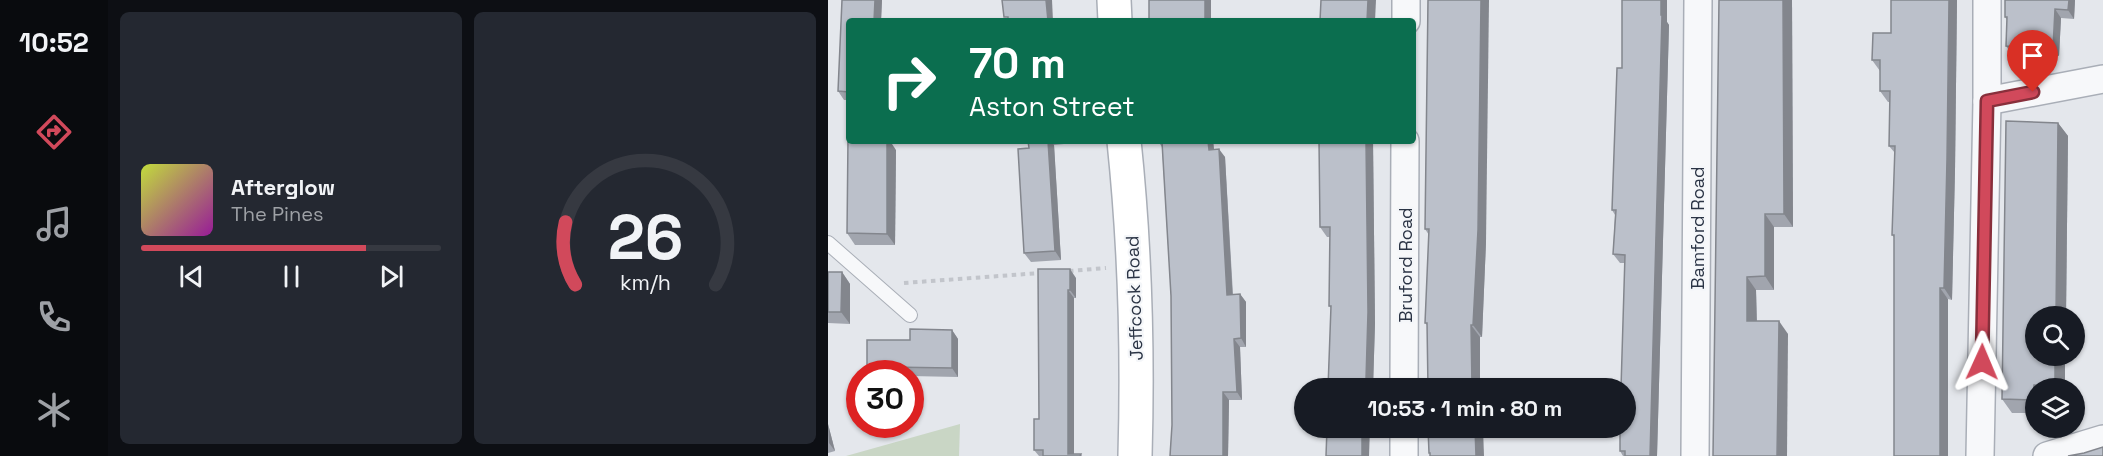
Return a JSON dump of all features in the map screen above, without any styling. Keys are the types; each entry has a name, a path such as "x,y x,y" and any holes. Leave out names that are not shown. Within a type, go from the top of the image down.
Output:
{"street":[{"path":"1114,0 1115,18"},
{"path":"1406,0 1406,18"},
{"name":"Bamford Road","path":"1695,456 1698,0"},
{"path":"1980,456 1987,0"},
{"path":"1987,101 2103,79"},
{"name":"Jeffcock Road","path":"1124,144 1134,266 1137,357 1135,456"},
{"name":"Bruford Road","path":"1404,378 1405,144"},
{"path":"1404,438 1404,456"},
{"path":"2047,456 2103,439"}],"lane":[{"path":"828,243 910,315"}],"path":[{"path":"1064,272 1134,266"},
{"path":"877,285 1040,273"}],"green space":[{"path":"960,424 959,456 846,456 910,438 924,438 924,434"}],"building":[{"path":"842,0 875,0 874,18 846,18 846,92 838,91"},
{"path":"1002,0 1046,0 1048,18 1004,17"},
{"path":"1149,0 1205,0 1205,18 1149,18"},
{"path":"1321,0 1368,0 1367,18 1320,18"},
{"path":"1428,0 1481,0 1478,230 1473,325 1471,325 1472,378 1428,378 1427,323 1425,323 1429,229 1425,229"},
{"path":"1622,0 1661,0 1650,456 1625,456 1625,451 1620,451 1620,438 1636,438 1636,378 1621,378 1625,255 1613,254 1616,210 1612,210 1617,68 1622,68"},
{"path":"1719,0 1783,0 1784,214 1765,214 1765,276 1747,277 1747,321 1779,321 1777,456 1713,456"},
{"path":"1891,0 1949,0 1944,288 1940,288 1940,456 1894,456 1894,235 1892,235 1895,146 1889,146 1890,91 1880,91 1880,60 1872,60 1873,33 1891,33"},
{"path":"2005,0 2069,0 2068,10 2055,9 2053,48 2006,46"},
{"path":"2006,121 2058,123 2056,306 2025,306 2025,366 2055,366 2055,378 2025,378 2025,400 2002,399"},
{"path":"848,144 887,144 887,234 847,233"},
{"path":"1028,144 1048,144 1055,251 1024,253 1018,149 1029,148"},
{"path":"1162,144 1208,144 1209,150 1219,149 1227,295 1240,294 1241,338 1234,339 1237,392 1223,392 1223,456 1170,456 1172,425 1171,296"},
{"path":"1319,144 1366,144 1368,312 1366,378 1328,378 1331,306 1329,306 1330,227 1320,227"},
{"path":"1038,269 1070,269 1068,454 1081,454 1080,456 1043,456 1043,450 1034,450 1034,419 1039,419"},
{"path":"828,272 842,272 841,312 828,312"},
{"path":"910,329 952,330 952,368 924,368 924,360 867,360 867,340 910,340"},
{"path":"1327,438 1362,438 1362,456 1326,456"},
{"path":"1428,438 1475,438 1476,456 1430,456"},
{"path":"2103,447 2103,456 2068,456 2084,453"}],"route":[{"path":"1982,362 1987,101 2033,92"}]}
